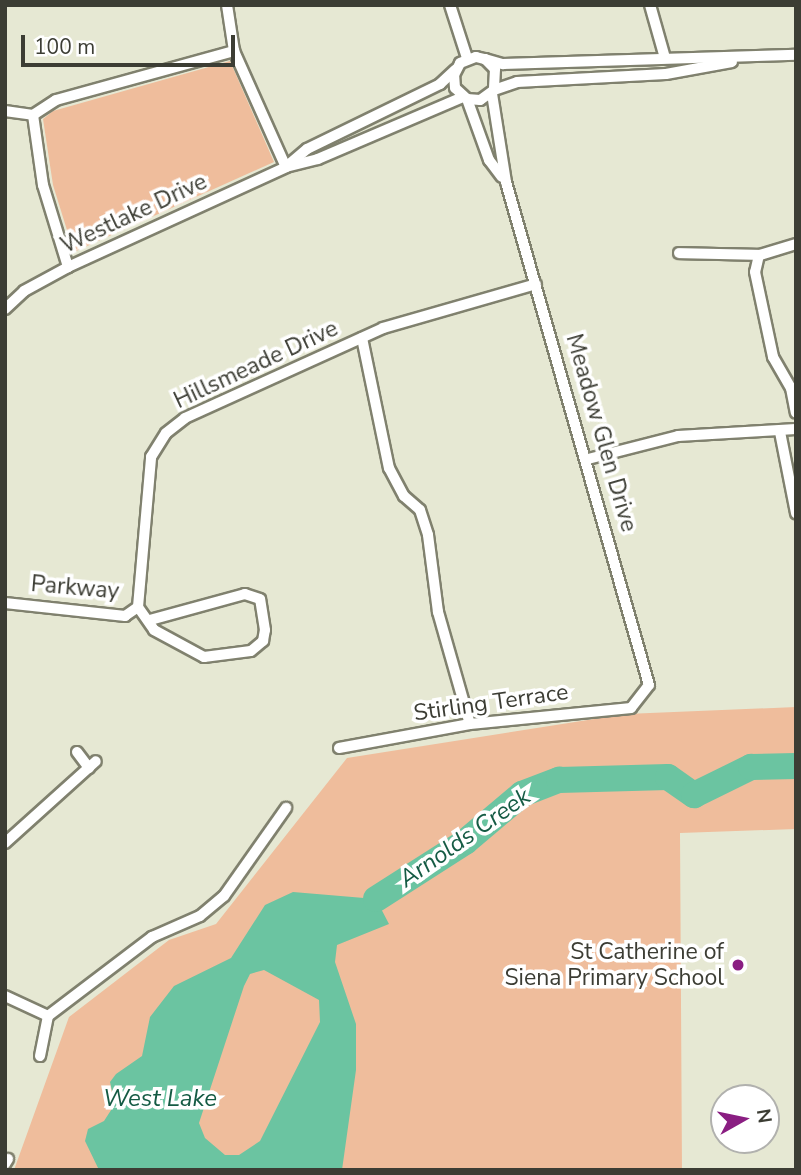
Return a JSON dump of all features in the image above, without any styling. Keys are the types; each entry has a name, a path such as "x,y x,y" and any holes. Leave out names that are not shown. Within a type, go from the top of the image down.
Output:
{"street":[{"path":"227,5 234,51 286,167"},
{"path":"450,5 467,58"},
{"path":"650,5 665,58"},
{"path":"5,111 33,115 56,100 234,51"},
{"path":"755,57 666,74 517,82 493,92 465,98 454,81 456,69 467,58 503,64 796,55"},
{"path":"485,59 497,76 493,92"},
{"name":"Westlake Drive","path":"286,167 307,149 440,84 456,69"},
{"name":"Meadow Glen Drive","path":"493,92 506,182 588,459 644,666 649,685 644,697"},
{"name":"Westlake Drive","path":"5,309 24,291 68,267 286,167 318,159 465,98"},
{"name":"Meadow Glen Drive","path":"465,98 489,160 506,182"},
{"path":"33,115 43,185 68,267"},
{"path":"679,253 758,255 796,244"},
{"path":"758,255 755,272 774,357 791,388 796,413"},
{"name":"Hillsmeade Drive","path":"138,607 150,457 166,433 185,418 362,338 536,284"},
{"path":"362,338 389,468 404,496 420,510 428,535 439,612 470,724"},
{"path":"588,459 678,436 796,429"},
{"path":"780,432 796,513"},
{"path":"138,607 150,620 154,630 204,657 258,647 265,630 264,608 254,595 150,620"},
{"name":"Parkway","path":"5,603 116,616 138,607"},
{"name":"Stirling Terrace","path":"339,748 470,724 631,708 644,697"},
{"path":"5,843 93,765 77,752"},
{"path":"40,1056 48,1016 152,937 200,916 224,896 286,808"},
{"path":"5,996 48,1016"}],"shaded area":[{"path":"230,61 274,162 65,256 71,243 53,185 43,119 53,111"},
{"path":"796,707 796,829 680,833 682,1170 14,1170 69,1017 169,940 216,924 347,758 626,714"}],"water":[{"name":"West Lake","path":"293,892 376,899 389,924 337,945 335,962 356,1024 356,1070 342,1170 99,1170 85,1141 88,1129 104,1121 115,1104 110,1082 116,1074 142,1056 150,1017 174,986 231,958 265,905","holes":["264,970 319,1000 320,1022 260,1141 239,1155 225,1155 205,1138 199,1123 250,974"]}],"waterway":[{"name":"Arnolds Creek","path":"376,899 465,842 522,794 559,780 668,777 694,795 751,767 796,766"}],"place":[{"name":"St Catherine of Siena Primary School","path":"738,965"}]}
